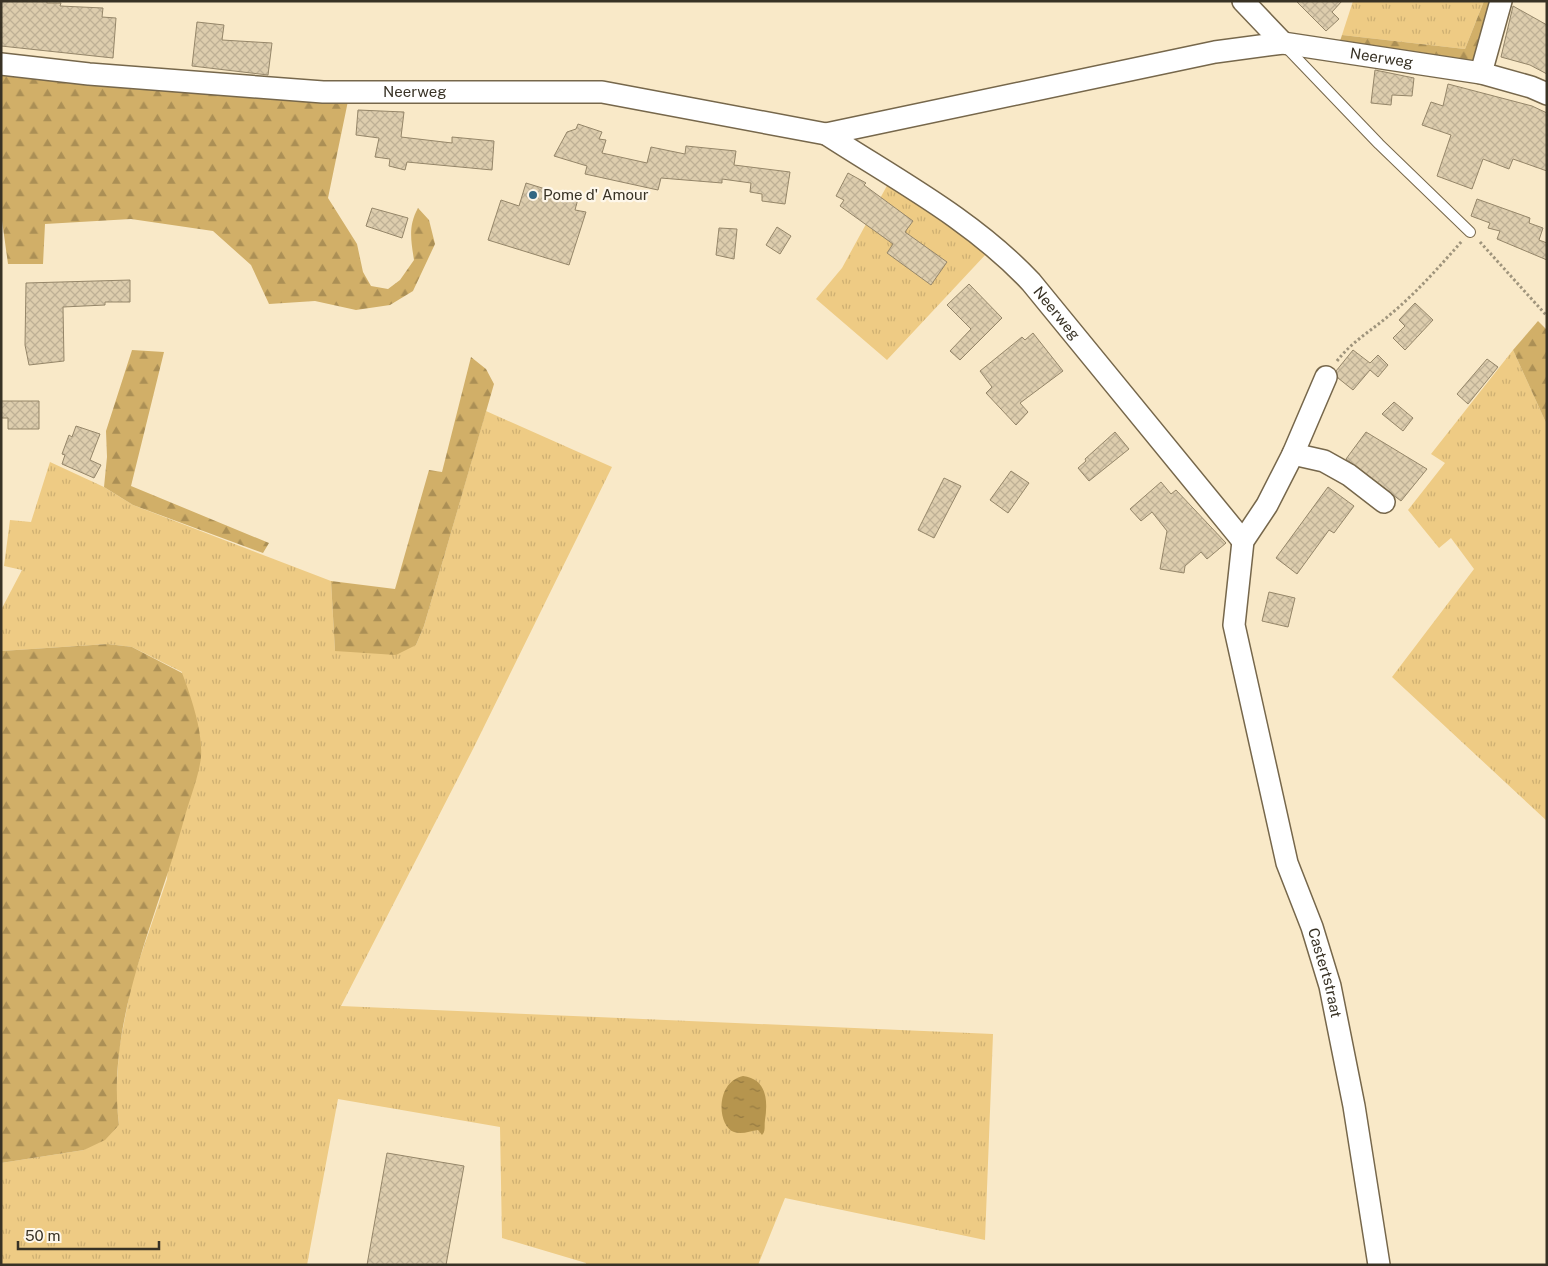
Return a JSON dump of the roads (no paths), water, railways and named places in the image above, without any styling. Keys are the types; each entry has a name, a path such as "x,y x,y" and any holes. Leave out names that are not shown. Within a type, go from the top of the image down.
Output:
{"street":[{"path":"1243,1 1283,44"},
{"path":"1481,73 1501,1"},
{"name":"Neerweg","path":"826,134 1215,52 1283,44 1481,73 1531,87 1547,94"},
{"name":"Neerweg","path":"1,64 89,74 323,92 602,92 826,134 966,224 1008,257 1031,282 1242,541"},
{"path":"1242,541 1267,505 1293,454 1326,377"},
{"path":"1293,454 1324,461 1349,475 1384,502"},
{"name":"Castertstraat","path":"1242,541 1234,625 1287,864 1312,927 1330,986 1354,1106 1379,1265"}],"lane":[{"path":"1283,44 1392,157 1470,232"}],"water":[{"path":"743,1076 757,1081 764,1092 766,1113 762,1135 758,1130 743,1133 734,1132 724,1122 722,1113 723,1095 727,1086"}],"place":[{"name":"Pome d' Amour","path":"533,195"}]}
